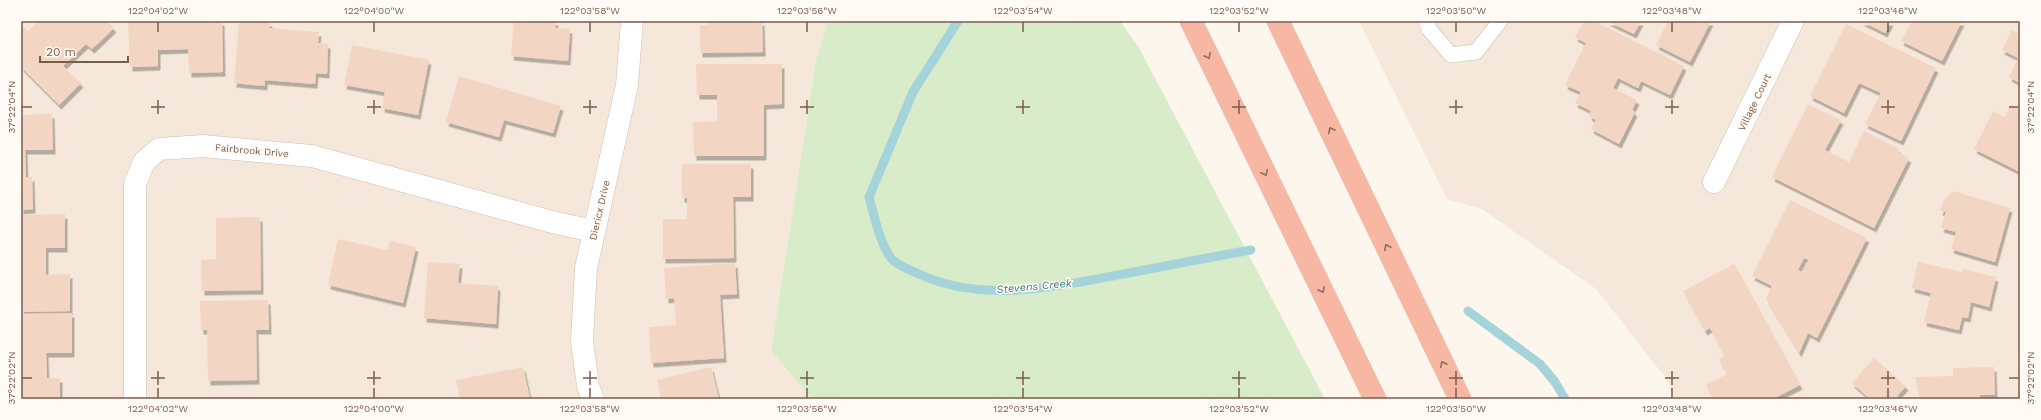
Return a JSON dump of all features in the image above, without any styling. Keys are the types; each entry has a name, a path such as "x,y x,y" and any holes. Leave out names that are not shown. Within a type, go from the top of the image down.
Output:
{"highway":[{"path":"1191,21 1375,399"},
{"path":"1278,21 1460,399"}],"street":[{"name":"Diericx Drive","path":"593,399 588,386 582,341 586,268 627,85 632,21"},
{"name":"Village Court","path":"1714,182 1793,21"},
{"name":"Fairbrook Drive","path":"135,399 135,184 144,162 159,149 203,146 312,156 556,223 594,231"}],"lane":[{"path":"1426,21 1430,29 1451,55 1476,52 1500,21"}],"shaded area":[{"path":"21,21 828,21 816,60 771,351 812,399 21,399"},
{"path":"1359,21 2020,21 2020,399 1674,399 1668,381 1596,289 1482,209 1447,199"}],"green space":[{"path":"828,21 1120,21 1139,48 1325,399 812,399 771,351 816,60"}],"building":[{"path":"39,21 107,21 114,28 92,49 86,44 63,66 81,83 59,105 21,67 21,24 28,31"},
{"path":"128,21 222,21 223,72 189,73 188,49 158,50 158,66 130,67"},
{"path":"239,21 270,22 269,28 319,32 318,43 328,44 327,74 316,73 315,84 265,80 265,86 234,83"},
{"path":"514,21 556,21 555,28 570,29 568,61 511,56"},
{"path":"707,21 762,21 763,52 700,53 700,25 707,25"},
{"path":"1584,21 1594,21 1684,66 1670,95 1641,81 1638,88 1618,78 1613,88 1637,100 1632,110 1635,112 1619,144 1591,129 1596,120 1589,116 1591,111 1575,103 1581,92 1565,85 1586,43 1575,37"},
{"path":"1607,21 1641,21 1634,34"},
{"path":"1668,21 1711,21 1690,62 1656,45"},
{"path":"1861,21 1891,21 1885,33"},
{"path":"1912,21 1962,21 1942,61 1901,41"},
{"path":"1846,24 1936,68 1901,141 1865,124 1881,93 1859,83 1844,113 1810,96"},
{"path":"2012,30 2020,34 2020,83 2009,77 2018,58 2002,50"},
{"path":"352,45 429,60 418,115 382,108 385,92 344,85"},
{"path":"696,64 782,64 782,104 764,105 764,156 694,156 693,122 717,121 717,95 697,95"},
{"path":"459,76 561,106 553,133 504,120 499,137 446,122"},
{"path":"1808,104 1841,120 1825,150 1849,162 1864,131 1899,149 1897,152 1909,158 1874,228 1772,177"},
{"path":"2011,105 2020,109 2020,172 1974,149 1993,111 2005,117"},
{"path":"52,114 53,150 25,150 26,177 32,177 33,209 21,210 21,115"},
{"path":"682,164 751,164 751,197 733,197 734,258 663,259 663,219 687,219 687,198 682,198"},
{"path":"1953,191 2010,208 1995,262 1951,249 1956,232 1941,228 1946,212 1940,211 1943,201"},
{"path":"1790,200 1867,238 1817,338 1808,333 1799,353 1766,299 1772,286 1752,276","holes":["1804,258 1809,260 1802,272 1798,270"]},
{"path":"65,214 65,248 46,248 46,275 70,274 70,311 21,312 21,215"},
{"path":"260,217 261,290 202,291 201,260 216,259 216,218"},
{"path":"338,239 387,250 390,241 416,247 403,303 328,285"},
{"path":"428,262 460,264 458,283 498,286 496,324 424,318"},
{"path":"1918,262 1962,272 1962,269 1996,277 1989,307 1971,302 1968,318 1962,317 1959,330 1924,322 1931,293 1912,288"},
{"path":"735,263 737,294 720,295 724,358 651,363 649,327 676,325 674,298 666,299 664,268"},
{"path":"1734,264 1800,385 1773,399 1714,399 1706,385 1727,374 1719,359 1725,356 1710,328 1705,331 1683,291"},
{"path":"268,300 269,330 256,330 257,380 208,381 207,330 201,330 200,301"},
{"path":"72,313 72,353 46,353 47,378 60,378 60,399 21,399 21,314"},
{"path":"1874,358 1906,386 1897,396 1901,399 1870,399 1852,383"},
{"path":"523,367 530,399 460,399 456,380"},
{"path":"711,367 719,399 661,399 657,380"},
{"path":"1994,367 1995,395 1980,395 1980,399 1920,399 1915,377 1953,376 1953,368"}],"waterway":[{"name":"Stevens Creek","path":"958,21 913,92 869,197 885,249 894,261 919,274 944,283 970,289 1023,290 1077,283 1251,250"},
{"name":"Stevens Creek","path":"1468,311 1540,364 1555,382 1565,399"}]}
